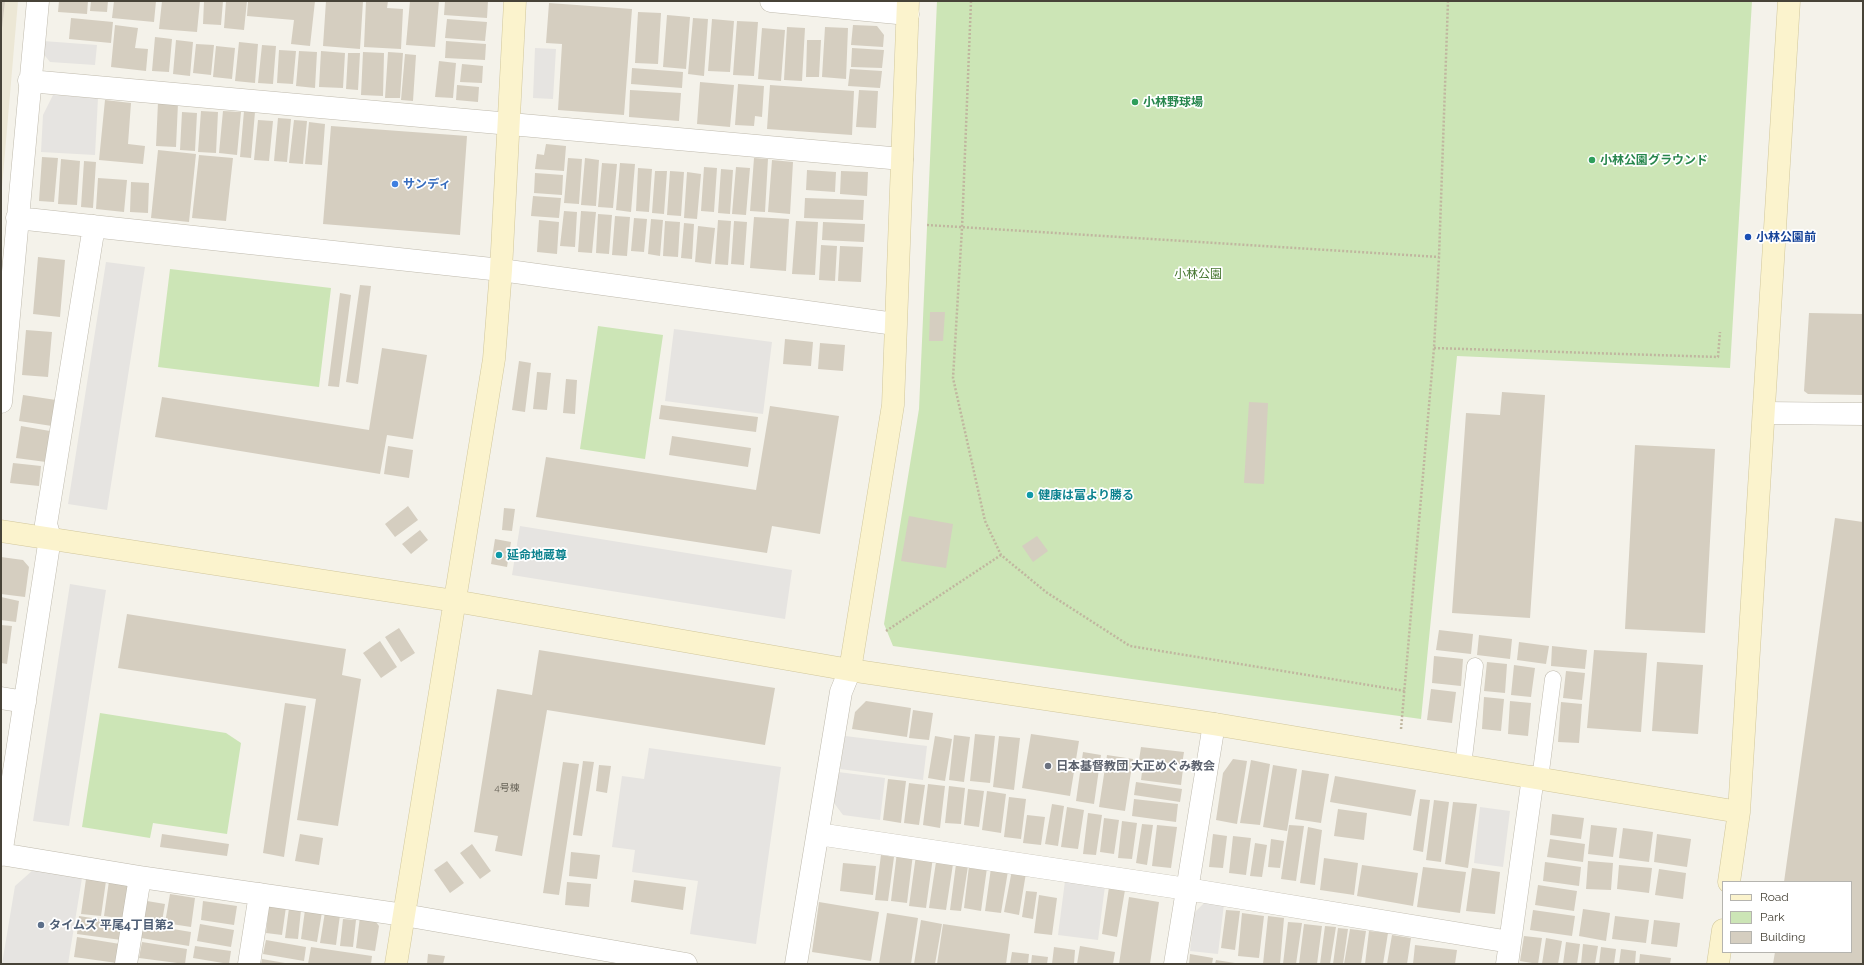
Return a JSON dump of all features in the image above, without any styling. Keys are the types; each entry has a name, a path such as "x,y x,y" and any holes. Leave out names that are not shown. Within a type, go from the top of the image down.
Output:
{"street":[{"path":"1,402 29,81 38,1"},
{"path":"396,964 494,359 501,270 515,1"},
{"path":"771,1 908,8 893,405 850,670 841,692 796,964"},
{"path":"1729,881 1738,812 1789,1"},
{"path":"29,81 902,159"},
{"path":"17,218 501,270 895,324"},
{"path":"94,226 46,524 50,538 1,854 140,877 404,915 686,964"},
{"path":"1764,413 1863,414"},
{"path":"1,531 455,601 850,670 1214,724 1738,812"},
{"path":"1,698 25,702"},
{"path":"1175,964 1214,724"},
{"path":"1507,964 1537,778"},
{"path":"818,834 1187,889 1510,942"},
{"path":"126,964 140,877"},
{"path":"249,964 260,894"},
{"path":"1718,964 1722,937"}],"lane":[{"path":"1464,766 1475,666"},
{"path":"1537,778 1553,679"}],"path":[{"path":"971,1 962,228 953,378 984,521 1001,555 1046,592 1130,646 1405,691"},
{"path":"1397,754 1405,691 1434,348 1439,257 1448,1"},
{"path":"899,224 1439,257"},
{"path":"1434,348 1718,357 1720,332"},
{"path":"886,630 1001,555"}],"shaded area":[{"path":"1,1 18,1 1,199"},
{"path":"43,41 97,45 95,65 50,62 42,52"},
{"path":"535,48 556,49 553,99 533,98"},
{"path":"53,95 98,98 95,155 41,152 43,115"},
{"path":"106,262 145,267 107,510 68,504"},
{"path":"674,329 772,342 763,414 665,401"},
{"path":"520,526 792,570 785,619 512,575"},
{"path":"70,584 106,590 69,826 33,821"},
{"path":"845,736 927,746 923,780 840,769"},
{"path":"649,748 781,767 756,944 690,934 698,881 632,872 635,850 612,847 622,776 644,779"},
{"path":"838,772 885,778 880,820 843,815 834,803"},
{"path":"1480,807 1510,811 1503,867 1474,863"},
{"name":"タイムズ 平尾4丁目第2","path":"33,870 82,878 68,964 2,964 15,886"},
{"path":"1065,881 1105,886 1098,940 1058,935"},
{"path":"1205,902 1224,904 1218,954 1190,951 1194,913"}],"green space":[{"name":"小林公園","path":"937,1 1752,1 1730,368 1457,356 1421,719 893,646 884,624 919,409"},
{"path":"170,269 331,288 319,387 158,367"},
{"path":"598,326 663,335 645,459 580,449"},
{"path":"100,713 226,733 241,743 227,834 153,823 150,838 82,827"}],"building":[{"path":"1,1 5,1 2,28 1,28"},
{"path":"59,1 88,1 87,14 58,12"},
{"path":"91,1 108,1 107,12 90,11"},
{"path":"114,1 156,1 154,22 112,18"},
{"path":"162,1 200,1 197,32 159,29"},
{"path":"204,1 223,1 221,25 203,24"},
{"path":"226,1 247,1 244,30 224,28"},
{"path":"248,1 315,1 310,46 291,44 294,20 247,16"},
{"path":"326,1 363,1 360,49 323,46"},
{"path":"366,1 388,1 387,8 403,9 401,49 364,47"},
{"path":"410,1 439,1 435,47 406,45"},
{"path":"445,1 488,1 487,18 444,15"},
{"path":"549,3 632,9 624,115 558,110 562,44 546,43"},
{"path":"638,12 661,13 658,64 635,63"},
{"path":"667,15 690,17 686,69 663,67"},
{"path":"71,18 113,22 111,43 69,39"},
{"path":"693,18 708,19 704,76 688,74"},
{"path":"447,19 487,22 485,41 445,38"},
{"path":"712,19 734,21 730,72 708,71"},
{"path":"737,21 758,22 754,76 733,75"},
{"path":"115,25 138,28 135,48 148,49 146,71 111,67"},
{"path":"853,25 877,26 884,35 883,47 851,45"},
{"path":"787,27 805,28 802,81 784,80"},
{"path":"825,27 848,28 846,79 822,77"},
{"path":"762,28 785,30 781,81 758,79"},
{"path":"155,37 172,39 169,72 152,71"},
{"path":"176,40 193,42 190,76 173,74"},
{"path":"807,40 821,40 819,77 806,77"},
{"path":"446,41 486,44 485,60 445,58"},
{"path":"239,42 258,44 255,83 235,81"},
{"path":"196,44 214,45 211,75 193,73"},
{"path":"262,45 276,46 273,84 258,83"},
{"path":"216,46 235,48 232,79 213,77"},
{"path":"852,48 884,50 882,68 851,67"},
{"path":"279,50 296,51 293,84 277,83"},
{"path":"299,51 317,52 315,88 296,86"},
{"path":"321,51 345,53 343,88 319,87"},
{"path":"363,52 384,53 383,96 361,95"},
{"path":"388,52 403,53 400,98 385,98"},
{"path":"348,53 360,53 358,90 346,89"},
{"path":"405,54 416,55 413,101 401,100"},
{"path":"439,61 456,63 453,98 435,97"},
{"path":"462,64 483,66 482,83 460,82"},
{"path":"632,68 683,72 682,88 631,84"},
{"path":"850,69 882,71 880,88 848,86"},
{"path":"700,82 734,85 730,127 697,124"},
{"path":"738,84 764,86 762,117 755,116 754,126 735,125"},
{"path":"457,85 479,87 478,102 456,100"},
{"path":"770,85 854,91 852,135 767,129"},
{"path":"630,90 681,93 679,121 629,117"},
{"path":"859,90 878,91 876,128 856,127"},
{"path":"105,100 131,103 128,144 145,146 143,164 99,160"},
{"path":"158,102 178,103 176,147 156,146"},
{"path":"201,111 218,112 216,153 198,152"},
{"path":"223,111 241,112 237,155 219,153"},
{"path":"244,111 255,112 251,158 240,157"},
{"path":"182,112 197,113 195,151 180,150"},
{"path":"278,118 291,119 287,162 274,161"},
{"path":"258,120 273,121 269,161 254,160"},
{"path":"294,120 307,121 303,164 289,163"},
{"path":"309,122 325,124 322,165 305,164"},
{"path":"331,126 467,136 460,235 323,224"},
{"path":"546,144 566,146 564,171 535,169 537,154 544,155"},
{"path":"158,150 196,154 189,222 151,218"},
{"path":"199,155 233,158 226,221 192,218"},
{"path":"42,157 58,158 54,202 39,201"},
{"path":"568,158 582,159 579,204 564,203"},
{"path":"585,158 599,160 596,206 581,205"},
{"path":"754,158 768,159 765,212 750,211"},
{"path":"61,159 80,161 77,205 58,204"},
{"path":"772,160 793,162 790,214 768,212"},
{"path":"84,161 96,162 93,208 81,207"},
{"path":"602,163 617,164 613,208 598,207"},
{"path":"620,163 635,164 631,212 616,210"},
{"path":"704,167 717,168 714,212 701,211"},
{"path":"736,167 750,168 746,215 732,214"},
{"path":"638,168 652,169 649,212 636,211"},
{"path":"721,169 733,170 730,214 718,213"},
{"path":"807,170 836,172 835,192 806,190"},
{"path":"655,171 667,171 664,214 652,213"},
{"path":"670,171 684,172 681,216 667,215"},
{"path":"841,171 868,172 867,196 840,194"},
{"path":"687,172 701,174 697,219 684,218"},
{"path":"535,173 563,175 562,195 534,193"},
{"path":"98,178 127,180 124,212 96,209"},
{"path":"131,182 149,183 148,213 130,212"},
{"path":"533,196 561,198 559,218 531,216"},
{"path":"805,198 864,200 863,220 804,218"},
{"path":"564,211 577,212 575,247 560,246"},
{"path":"581,211 596,212 592,253 578,252"},
{"path":"598,214 612,215 609,254 596,253"},
{"path":"615,216 630,217 627,256 612,255"},
{"path":"754,217 789,219 786,271 750,268"},
{"path":"634,218 647,219 644,252 631,251"},
{"path":"651,219 663,220 660,256 648,254"},
{"path":"539,220 559,222 557,254 537,252"},
{"path":"718,220 731,221 728,265 715,264"},
{"path":"665,221 680,222 678,257 663,256"},
{"path":"734,221 747,222 744,265 731,264"},
{"path":"796,221 818,222 815,275 792,274"},
{"path":"823,222 865,224 864,242 822,240"},
{"path":"684,223 694,224 692,259 681,258"},
{"path":"698,226 715,228 711,264 695,262"},
{"path":"821,245 837,246 835,281 819,280"},
{"path":"840,246 863,247 861,282 838,281"},
{"path":"38,257 65,260 60,317 33,314"},
{"path":"360,285 371,286 358,384 346,382"},
{"path":"340,293 351,295 339,387 328,386"},
{"path":"930,312 945,312 943,341 929,341"},
{"path":"1809,313 1863,314 1863,395 1808,394 1804,391"},
{"path":"26,330 52,332 48,377 22,375"},
{"path":"785,339 813,342 811,366 783,364"},
{"path":"820,343 845,345 843,371 818,369"},
{"path":"382,348 427,355 413,439 387,435 380,474 155,437 162,397 369,430"},
{"path":"519,361 531,363 525,412 512,410"},
{"path":"537,372 551,373 547,410 533,409"},
{"path":"566,379 577,380 575,414 563,413"},
{"path":"1502,392 1545,395 1530,618 1452,613 1466,413 1500,415"},
{"path":"23,395 56,400 52,426 19,421"},
{"path":"1249,402 1268,403 1264,484 1244,483"},
{"path":"661,405 758,417 756,432 659,419"},
{"path":"770,406 839,416 820,534 772,526 767,553 536,517 546,457 756,490"},
{"path":"21,426 50,431 46,462 16,458"},
{"path":"672,436 751,448 748,467 669,455"},
{"path":"1635,445 1715,449 1705,633 1625,629"},
{"path":"388,446 413,450 409,478 384,474"},
{"path":"13,463 41,466 39,486 10,483"},
{"path":"408,506 418,520 395,537 385,524"},
{"path":"504,508 515,509 512,531 502,530"},
{"path":"909,516 953,524 946,568 901,561"},
{"path":"1835,518 1863,522 1863,964 1773,964 1775,953 1852,953 1852,881 1784,881"},
{"path":"420,530 428,540 411,554 402,544"},
{"path":"1037,536 1048,551 1033,562 1022,546"},
{"path":"495,539 511,542 507,567 491,564"},
{"path":"1,557 23,560 29,567 25,597 1,594"},
{"path":"1,597 19,601 16,622 1,620"},
{"path":"127,614 346,649 342,675 361,679 338,826 297,820 316,699 118,668"},
{"path":"1,625 12,626 7,664 1,663"},
{"path":"399,628 415,653 401,662 385,637"},
{"path":"1439,630 1473,634 1471,654 1436,650"},
{"path":"1479,635 1512,639 1510,659 1477,655"},
{"path":"380,641 397,667 381,678 363,653"},
{"path":"1519,642 1549,646 1546,664 1517,660"},
{"path":"1552,646 1587,650 1585,669 1551,666"},
{"path":"539,650 775,688 765,745 547,710 522,856 495,851 498,836 474,832 497,689 532,695"},
{"path":"1594,650 1647,653 1641,732 1587,728"},
{"path":"1434,656 1463,659 1461,686 1432,683"},
{"path":"1487,662 1507,664 1505,693 1484,691"},
{"path":"1657,662 1703,665 1698,734 1652,731"},
{"path":"1514,665 1535,668 1531,697 1511,695"},
{"path":"1566,671 1585,673 1582,700 1563,698"},
{"path":"1431,689 1456,692 1452,723 1427,720"},
{"path":"1484,697 1504,699 1501,731 1482,729"},
{"path":"866,701 911,708 907,737 852,729 855,712"},
{"path":"1510,701 1531,703 1528,736 1508,734"},
{"path":"1561,702 1582,704 1579,743 1558,742"},
{"path":"285,703 306,706 284,857 263,853"},
{"path":"913,710 933,713 929,740 909,738"},
{"path":"975,734 995,736 990,783 970,781"},
{"path":"1031,734 1079,741 1070,796 1022,788"},
{"path":"954,735 970,737 964,782 949,780"},
{"path":"935,736 952,739 945,781 928,778"},
{"path":"999,736 1020,738 1014,790 993,787"},
{"path":"1141,747 1184,752 1182,765 1139,760"},
{"path":"1083,752 1101,755 1094,804 1076,801"},
{"path":"1107,755 1133,759 1125,811 1099,807"},
{"path":"1233,759 1247,761 1237,824 1216,820 1223,773"},
{"path":"1251,760 1270,764 1260,825 1240,823"},
{"path":"583,761 594,762 582,836 573,835"},
{"path":"563,762 579,764 559,895 543,893"},
{"path":"1143,764 1183,769 1181,785 1141,780"},
{"path":"599,765 611,766 607,793 596,791"},
{"path":"1273,765 1297,769 1287,831 1263,827"},
{"path":"1302,770 1329,774 1321,823 1295,819"},
{"path":"1335,776 1416,790 1411,816 1330,802"},
{"path":"888,779 906,781 901,823 883,820"},
{"path":"1136,782 1182,789 1180,802 1134,795"},
{"path":"909,783 925,785 919,825 904,823"},
{"path":"928,784 945,786 940,828 923,825"},
{"path":"949,786 965,788 961,824 945,823"},
{"path":"968,789 984,791 979,827 964,825"},
{"path":"987,791 1006,794 1001,833 982,830"},
{"path":"1009,797 1026,799 1021,839 1004,837"},
{"path":"1134,799 1178,804 1176,822 1132,816"},
{"path":"1420,799 1430,800 1423,852 1413,850"},
{"path":"1434,800 1449,802 1441,862 1426,860"},
{"path":"1453,802 1477,804 1468,868 1445,864"},
{"path":"1052,804 1064,806 1058,846 1045,844"},
{"path":"1067,807 1084,810 1078,849 1061,847"},
{"path":"1338,809 1367,813 1364,840 1334,836"},
{"path":"1088,813 1102,815 1096,855 1083,854"},
{"path":"1552,814 1584,818 1581,839 1550,835"},
{"path":"1027,815 1045,817 1041,845 1023,843"},
{"path":"1104,818 1119,820 1114,854 1100,852"},
{"path":"1122,821 1137,823 1132,859 1118,858"},
{"path":"1142,824 1153,825 1147,865 1136,863"},
{"path":"1157,825 1177,827 1171,868 1152,866"},
{"path":"1289,825 1304,826 1296,881 1281,879"},
{"path":"1591,825 1617,828 1613,857 1588,854"},
{"path":"1308,827 1322,830 1315,885 1300,883"},
{"path":"1623,828 1653,832 1649,862 1619,858"},
{"path":"162,834 229,844 227,856 160,847"},
{"path":"300,834 323,838 319,865 295,861"},
{"path":"1213,834 1227,836 1223,868 1209,867"},
{"path":"1657,834 1691,839 1687,867 1654,862"},
{"path":"1233,836 1251,838 1246,875 1229,873"},
{"path":"1271,839 1284,841 1280,868 1268,867"},
{"path":"1550,839 1585,844 1583,862 1547,857"},
{"path":"1255,843 1267,845 1262,877 1250,876"},
{"path":"472,844 491,871 480,879 460,853"},
{"path":"571,852 600,855 597,879 569,876"},
{"path":"897,852 913,854 907,903 891,901"},
{"path":"881,855 894,857 888,901 875,900"},
{"path":"916,855 933,857 926,908 909,906"},
{"path":"1324,858 1358,863 1354,895 1320,890"},
{"path":"447,861 464,883 450,893 434,870"},
{"path":"1588,861 1613,863 1611,890 1586,889"},
{"path":"936,862 953,864 946,910 929,908"},
{"path":"1545,862 1581,867 1579,886 1543,881"},
{"path":"843,863 876,866 873,895 840,891"},
{"path":"956,864 968,866 961,911 950,910"},
{"path":"1362,865 1418,873 1413,906 1357,896"},
{"path":"1619,865 1652,868 1649,893 1617,889"},
{"path":"969,866 987,868 981,911 964,908"},
{"path":"1423,867 1466,872 1460,913 1417,907"},
{"path":"991,868 1008,871 1001,913 985,911"},
{"path":"1472,868 1500,872 1495,914 1466,911"},
{"path":"1659,869 1686,873 1683,899 1655,895"},
{"path":"1012,870 1026,873 1019,915 1004,912"},
{"path":"86,879 106,881 101,916 81,914"},
{"path":"634,880 686,887 683,910 631,902"},
{"path":"109,881 129,884 124,919 104,916"},
{"path":"567,882 591,884 589,907 565,905"},
{"path":"1538,885 1577,891 1574,911 1535,905"},
{"path":"1109,887 1125,890 1117,937 1102,934"},
{"path":"1026,891 1037,892 1033,919 1022,917"},
{"path":"170,894 195,898 191,927 165,923"},
{"path":"1039,895 1057,898 1052,935 1034,933"},
{"path":"1129,897 1159,902 1150,964 1119,964"},
{"path":"147,901 165,904 161,927 191,932 189,946 141,938"},
{"path":"203,901 237,906 234,925 201,920"},
{"path":"819,902 879,912 871,961 812,952"},
{"path":"269,905 286,907 282,935 266,933"},
{"path":"289,908 301,910 298,939 285,938"},
{"path":"1583,909 1610,913 1606,941 1579,936"},
{"path":"305,910 322,912 317,942 301,939"},
{"path":"1226,910 1240,911 1235,950 1221,948"},
{"path":"1533,910 1575,916 1572,936 1530,930"},
{"path":"325,912 340,915 336,945 320,943"},
{"path":"887,913 918,918 911,964 879,964"},
{"path":"1242,913 1264,916 1259,958 1238,956"},
{"path":"79,916 123,923 121,940 77,934"},
{"path":"1268,916 1284,918 1280,964 1263,964"},
{"path":"1615,916 1649,920 1646,943 1612,939"},
{"path":"360,917 373,918 379,926 375,951 356,948"},
{"path":"343,919 356,920 353,947 340,946"},
{"path":"921,920 942,924 935,964 914,964"},
{"path":"1654,920 1680,923 1677,947 1651,944"},
{"path":"1288,922 1302,923 1296,964 1283,964"},
{"path":"200,924 234,930 231,947 197,941"},
{"path":"943,924 1010,934 1006,964 937,964"},
{"path":"1304,924 1322,926 1317,964 1299,964"},
{"path":"1325,926 1336,927 1330,964 1320,964"},
{"path":"1338,928 1348,929 1343,964 1333,964"},
{"path":"1350,929 1366,931 1361,964 1344,964"},
{"path":"1369,931 1388,933 1383,964 1365,964"},
{"path":"1392,935 1411,938 1407,964 1387,964"},
{"path":"1524,936 1542,938 1538,964 1520,961"},
{"path":"77,937 120,944 117,963 74,957"},
{"path":"1546,938 1562,941 1558,964 1542,964"},
{"path":"266,940 306,947 304,961 263,954"},
{"path":"142,942 187,949 185,964 139,958"},
{"path":"1566,942 1580,944 1577,964 1563,964"},
{"path":"1583,944 1598,946 1595,964 1581,964"},
{"path":"1415,945 1457,950 1455,964 1413,964"},
{"path":"195,946 231,951 229,964 193,958"},
{"path":"1080,946 1115,952 1113,964 1077,964"},
{"path":"311,947 372,956 371,964 308,964"},
{"path":"1054,947 1075,950 1074,964 1052,964"},
{"path":"1601,947 1616,949 1614,964 1599,964"},
{"path":"1621,949 1636,951 1635,964 1619,964"},
{"path":"1012,952 1029,954 1028,964 1010,964"},
{"path":"428,954 445,956 443,964 427,964"},
{"path":"1190,954 1213,958 1212,964 1189,964"},
{"path":"1640,954 1671,958 1670,964 1639,964"},
{"path":"1032,955 1048,957 1047,964 1031,964"},
{"path":"262,959 285,963 285,964 261,964"},
{"path":"1216,960 1235,963 1235,964 1215,964"}],"place":[{"name":"小林野球場","path":"1135,102"},
{"name":"小林公園グラウンド","path":"1592,160"},
{"name":"サンディ","path":"395,184"},
{"name":"小林公園前","path":"1748,237"},
{"name":"健康は富より勝る","path":"1030,495"},
{"name":"延命地蔵尊","path":"499,555"},
{"name":"日本基督教団 大正めぐみ教会","path":"1048,766"},
{"name":"タイムズ 平尾4丁目第2","path":"41,925"}]}
